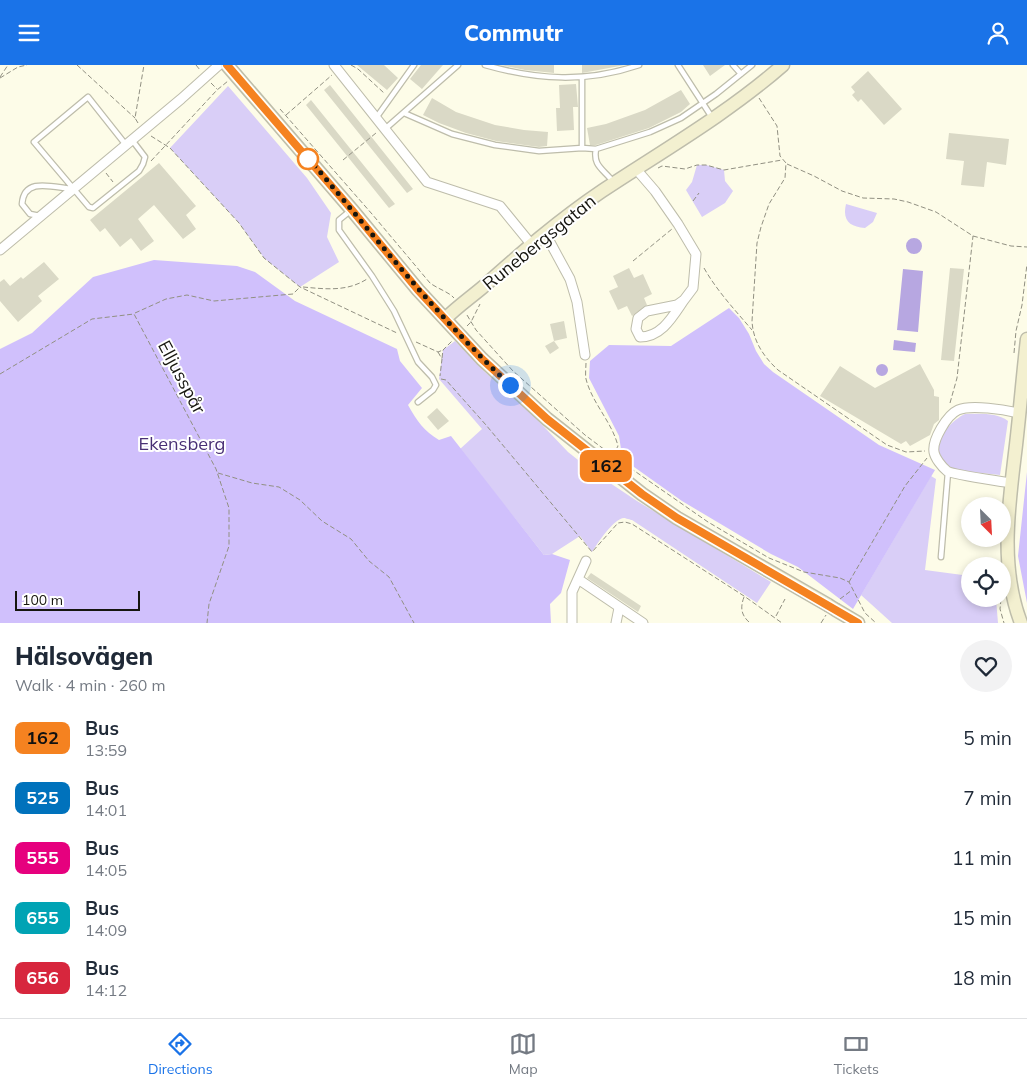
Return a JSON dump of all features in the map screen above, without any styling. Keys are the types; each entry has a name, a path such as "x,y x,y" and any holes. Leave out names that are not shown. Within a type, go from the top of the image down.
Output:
{"main road":[{"path":"227,65 418,290 482,359 547,419 642,494 677,518 858,623"},
{"name":"Runebergsgatan","path":"445,319 460,304 545,233 600,192 638,171 713,120 754,90 783,65"},
{"path":"1021,623 1012,596 1008,567 1008,520 1027,339"}],"street":[{"path":"0,250 219,65"},
{"path":"336,68 426,182 500,205 532,243"},
{"path":"638,171 655,191 696,254 693,288 662,330 648,337 640,337 636,329 638,318 647,311 677,305 684,300"},
{"path":"545,233 570,279 586,355"},
{"path":"1011,483 948,472 938,460 934,451 938,434 946,420 958,410 978,408 1019,413"},
{"path":"572,623 572,592 586,561"},
{"path":"578,579 644,623"},
{"path":"616,623 620,608"}],"lane":[{"path":"383,128 404,113 458,65"},
{"path":"485,65 504,71 550,78 610,74 640,65"},
{"path":"678,65 713,120"},
{"path":"733,65 741,74"},
{"path":"404,113 452,134 495,145 539,151 596,149 650,132 681,118 752,65"},
{"path":"376,120 411,66"},
{"path":"582,77 582,148"},
{"path":"88,97 129,142 144,157 139,171 93,207 88,207 34,141 88,97"},
{"path":"596,149 594,158 610,178"},
{"path":"41,216 30,214 22,204 23,194 30,187 44,185 73,189"},
{"path":"352,210 338,220 339,230 394,311 418,362 432,377 436,385 433,390 418,402"},
{"path":"941,557 948,472"}],"path":[{"path":"0,77 8,65"},
{"path":"0,77 18,67 26,65"},
{"path":"77,65 135,118 143,131 167,145 239,223 264,258 300,287 405,337 438,351 443,350"},
{"path":"135,118 144,65"},
{"path":"351,65 390,98"},
{"path":"286,116 336,68"},
{"path":"139,171 167,145 217,90 236,75"},
{"path":"757,95 776,126 780,156 786,163 842,191 863,198 894,199 936,212 973,236 1011,246 1027,247"},
{"path":"278,107 430,283 439,290 450,293 460,304 476,330 513,371 585,435 708,522 769,558 796,569 840,577 849,582 865,613 876,623"},
{"path":"343,160 383,128"},
{"path":"638,171 662,166 685,169 697,165 706,165 724,170 783,160"},
{"path":"752,330 757,243 769,205 785,178 786,163"},
{"path":"102,169 118,188"},
{"path":"693,201 699,193"},
{"path":"634,261 678,224"},
{"path":"950,403 957,378 973,236"},
{"path":"696,254 711,280 752,330 759,348 767,360 778,370 887,445 906,452 934,451"},
{"path":"300,287 330,290 358,285 372,276"},
{"path":"0,374 92,319 134,314 166,299 187,295 214,301 294,294 300,287"},
{"name":"Elljusspår","path":"134,314 217,473 230,508 229,546 209,604 206,623"},
{"path":"438,351 442,359 439,379 446,380 486,425 592,552 618,523 632,524 776,617 782,623"},
{"path":"586,355 586,379 616,438 618,446 613,456"},
{"path":"849,582 905,486 919,466 934,451"},
{"path":"217,473 252,483 279,487 300,500 322,521 351,539 369,561 389,577 402,596 414,623"},
{"path":"792,575 796,569"},
{"path":"744,596 741,607 742,612 750,623"},
{"path":"776,617 785,599"},
{"path":"1000,607 1004,623"}],"shaded area":[{"path":"228,86 307,178 331,213 327,237 339,262 300,287 264,258 239,223 170,148"},
{"path":"697,165 706,165 724,170 725,181 733,191 725,203 702,217 686,190 692,182"},
{"path":"846,204 877,213 873,222 865,228 848,222 845,215"},
{"path":"914,238 920,240 922,246 920,252 914,254 908,252 906,246 908,240"},
{"path":"903,269 923,271 918,332 897,330"},
{"path":"894,340 916,343 915,352 893,350"},
{"path":"455,341 485,372 528,410 568,452 592,471 637,501 771,582 757,603 632,520 625,518 615,522 592,552 580,536 552,554 544,555 460,449 482,429 439,379 443,350"},
{"path":"884,364 887,365 887,375 880,376 877,375 876,368 877,365"},
{"path":"965,414 993,415 1008,421 1000,475 943,469 937,449 940,438 947,428"},
{"path":"931,476 936,479 925,570 961,575 961,607 997,607 998,623 892,623 861,595"}],"green space":[{"name":"Ekensberg","path":"154,260 237,266 255,272 295,301 397,349 400,361 422,388 408,405 421,425 439,440 451,436 544,555 552,554 570,560 561,593 550,604 551,623 0,623 0,349 32,333 93,277"},
{"path":"729,308 739,318 749,334 764,364 773,372 879,445 935,470 853,609 798,567 771,554 682,501 620,457 619,436 589,378 590,361 609,345 671,346"},
{"path":"1027,472 1027,603 1018,556"}],"building":[{"path":"357,65 384,65 398,78 387,90"},
{"path":"421,65 443,65 422,89 410,79"},
{"path":"501,65 554,65 554,73 525,70"},
{"path":"582,65 625,65 582,73"},
{"path":"703,65 725,65 710,76"},
{"path":"868,71 902,109 884,125 861,99 858,102 852,95 855,92 851,87"},
{"path":"576,84 578,107 573,107 574,130 557,131 556,108 560,108 559,85"},
{"path":"330,85 413,189 407,193 324,90"},
{"path":"681,90 690,104 681,112 649,128 596,145 590,145 587,128 606,124 645,110"},
{"path":"432,98 456,112 495,125 548,132 547,146 539,147 496,141 439,123 423,115"},
{"path":"311,100 395,204 389,208 306,105"},
{"path":"949,133 1009,139 1006,165 987,162 984,187 961,185 964,161 946,159"},
{"path":"159,163 196,206 186,215 196,229 183,239 154,205 138,219 154,241 141,251 131,238 120,247 105,228 100,232 90,220"},
{"path":"44,262 59,279 38,296 42,301 18,322 0,301 0,282 4,279 10,286 21,277 23,279"},
{"path":"629,268 634,278 643,274 652,294 644,298 647,305 632,316 627,306 618,310 609,291 618,287 613,276"},
{"path":"950,268 964,269 954,361 941,360"},
{"path":"564,321 567,338 554,341 550,324"},
{"path":"554,341 559,348 550,354 545,346"},
{"path":"920,364 934,390 934,396 939,397 939,420 934,424 930,435 910,446 906,441 901,444 820,396 840,366 875,388"},
{"path":"437,408 449,421 438,430 427,417"},
{"path":"591,573 641,606 638,612 587,578"}],"bus line":[{"name":"162","path":"227,65 418,290 482,359 547,419 642,494 677,518 858,623"}],"route":[{"path":"308,159 303,152 418,290 482,359 510,385"}]}
